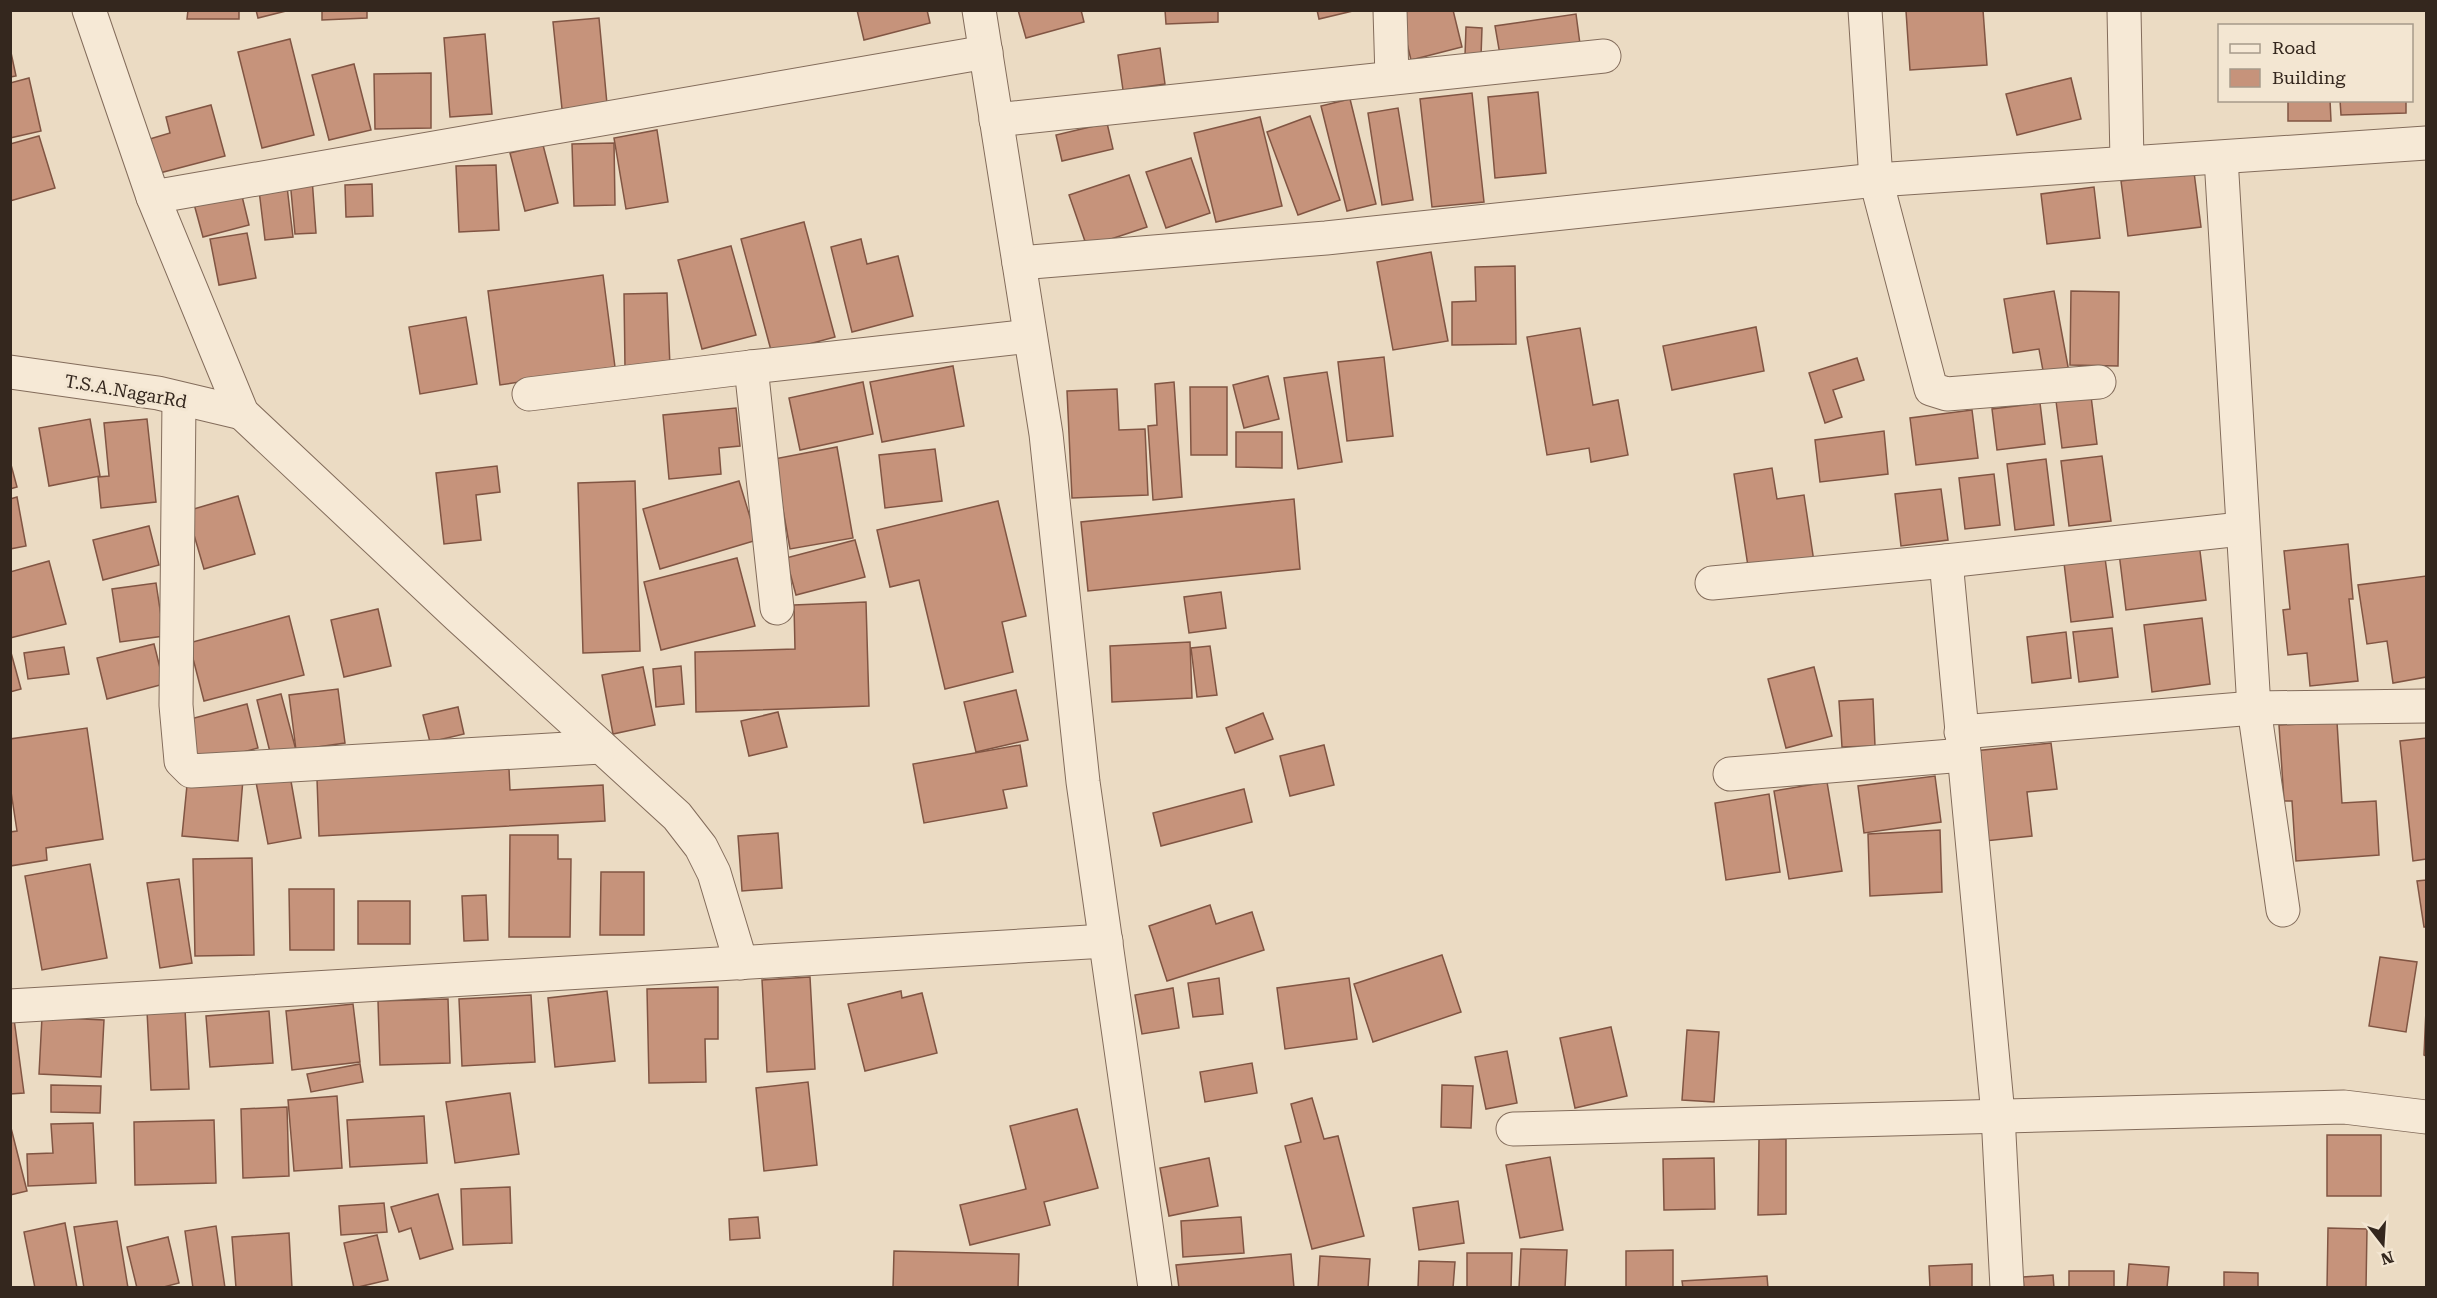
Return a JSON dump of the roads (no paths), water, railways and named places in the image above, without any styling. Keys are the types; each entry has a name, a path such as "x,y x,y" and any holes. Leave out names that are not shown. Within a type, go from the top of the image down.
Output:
{"street":[{"path":"89,10 153,197 242,413 677,816 701,847 714,873 741,963"},
{"path":"979,10 1046,434 1083,782 1155,1287"},
{"path":"1390,10 1392,78"},
{"path":"1865,10 1876,180 1931,389 1947,394 2099,382"},
{"path":"2124,10 2127,162"},
{"path":"153,197 986,52"},
{"path":"996,120 1604,56"},
{"path":"1019,263 1326,238 1876,180 2427,143"},
{"path":"2221,158 2241,529 2254,708 2283,910"},
{"path":"529,394 1030,336"},
{"path":"751,367 777,608"},
{"name":"T.S.A.NagarRd","path":"10,372 158,393 179,400 242,413"},
{"path":"179,400 176,705 181,761 191,771 601,747"},
{"path":"1712,583 1947,561 2241,529"},
{"path":"1947,561 1998,1115 2007,1287"},
{"path":"1730,774 2254,708 2427,706"},
{"path":"10,1006 1106,941"},
{"path":"1513,1129 2344,1107 2427,1117"}]}
